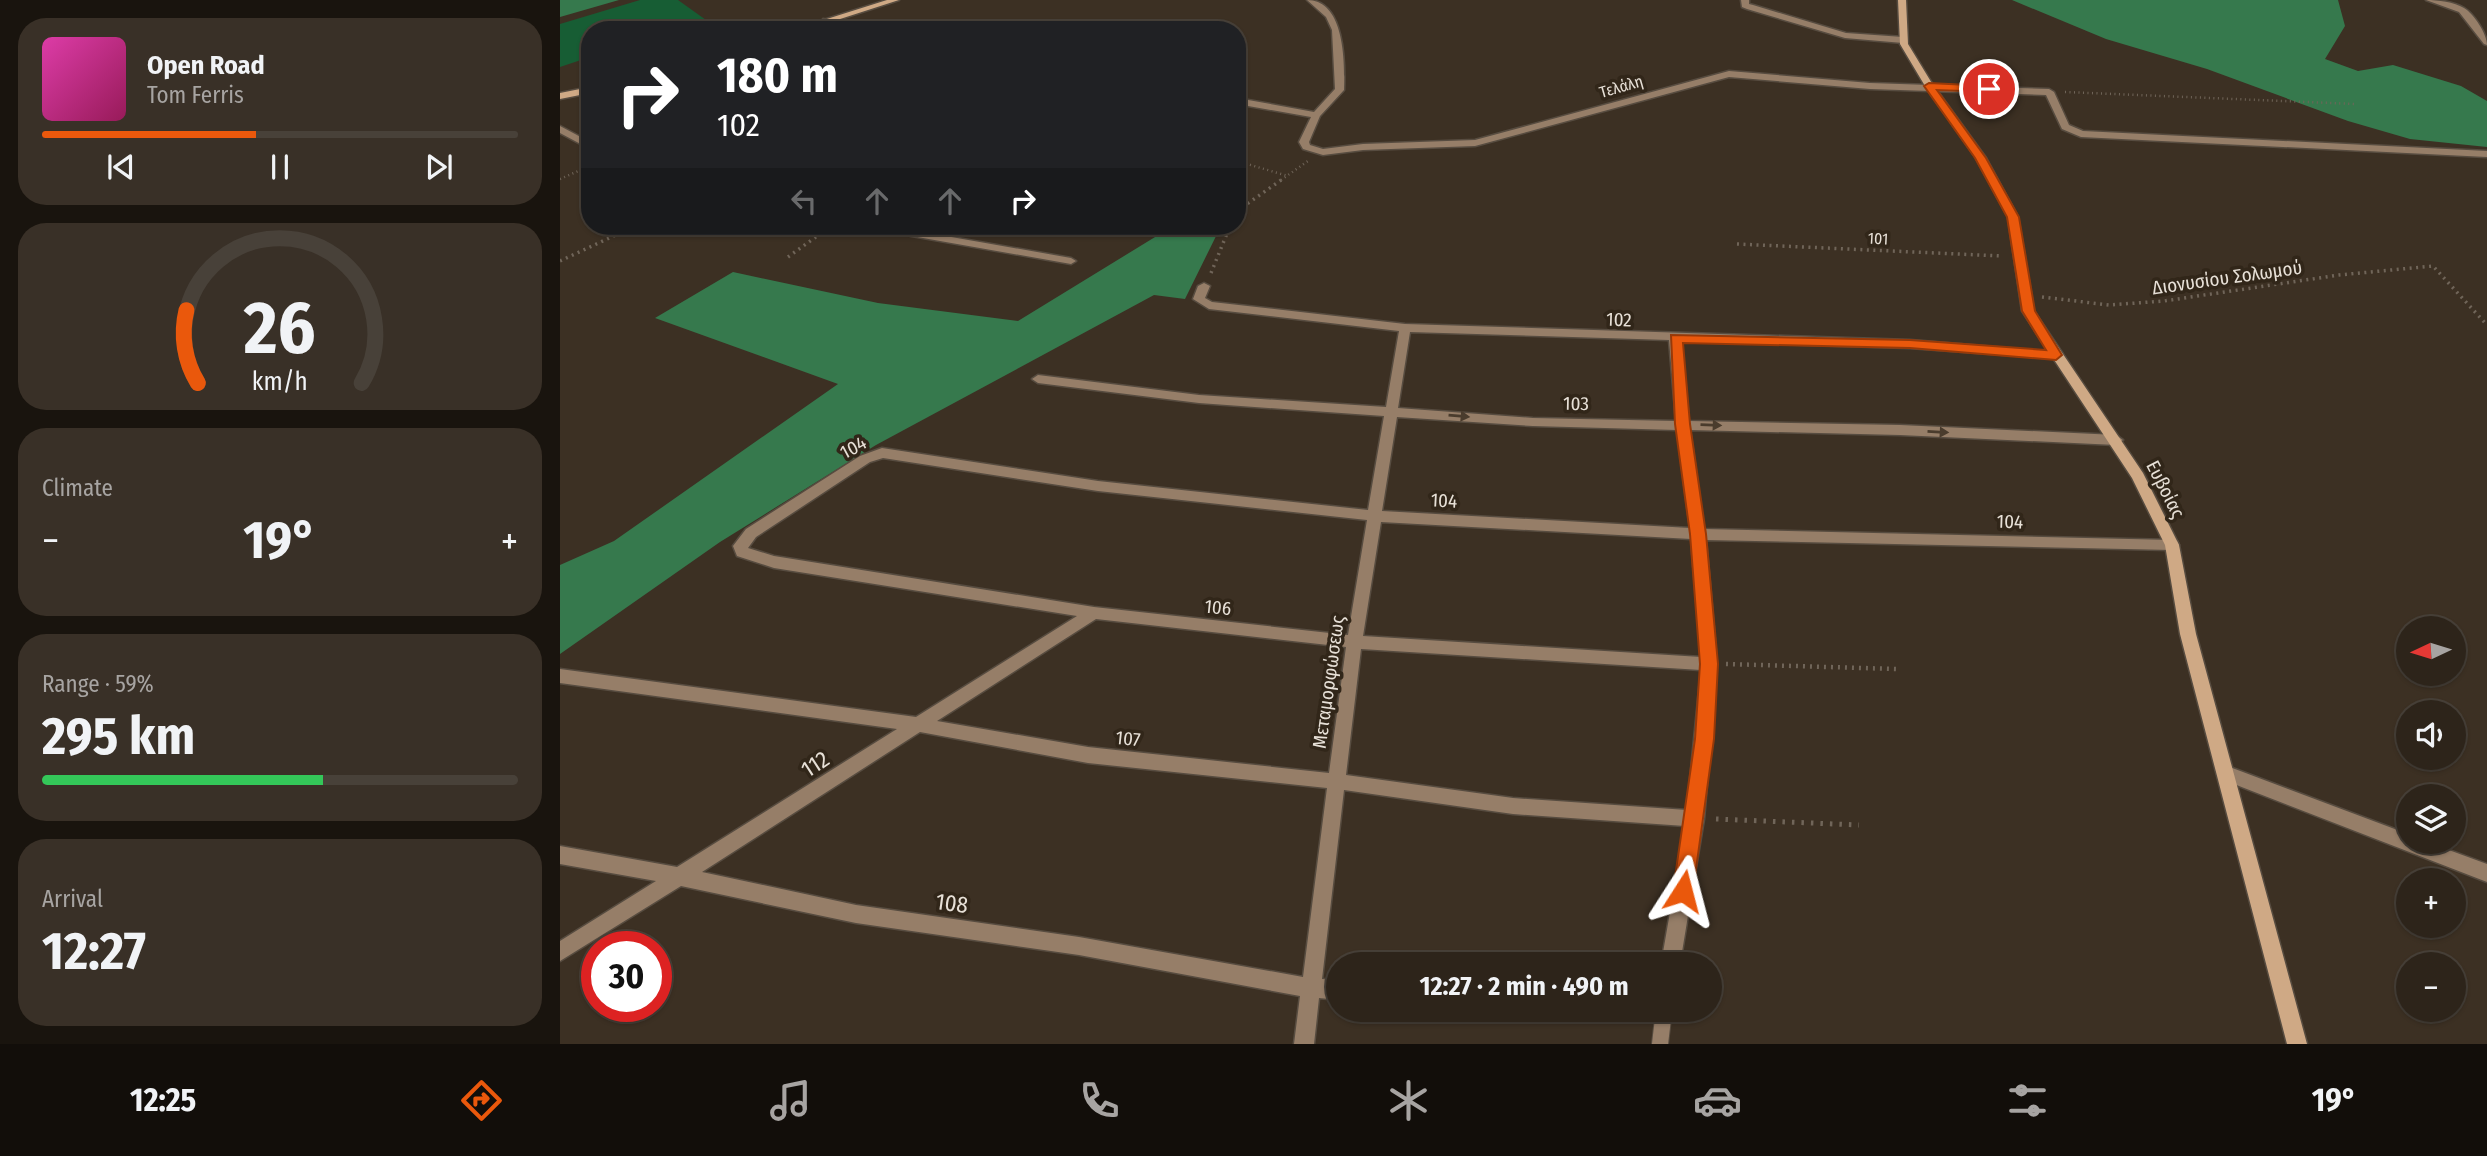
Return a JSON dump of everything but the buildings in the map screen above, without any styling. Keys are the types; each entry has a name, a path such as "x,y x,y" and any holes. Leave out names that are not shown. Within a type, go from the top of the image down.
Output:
{"street":[{"path":"825,21 895,0"},
{"path":"1246,103 1316,115 1339,90 1336,30 1330,16 1311,0"},
{"path":"1745,0 1745,5 1750,7 1847,35 1903,40"},
{"name":"Ευβοίας","path":"1902,0 1903,40 1929,86 1981,158 2013,217 2028,311 2116,440 2155,506 2172,545 2188,634 2297,1044"},
{"path":"2430,0 2462,10 2487,42"},
{"name":"Τελάλη","path":"1316,115 1303,144 1324,152 1363,147 1475,143 1729,74 1870,86 2049,92"},
{"path":"560,96 581,92"},
{"path":"2049,92 2065,127 2076,134 2487,154"},
{"path":"560,129 581,141"},
{"path":"923,235 1071,261"},
{"name":"102","path":"1204,286 1199,299 1209,306 1405,328 1910,344 2056,355"},
{"name":"Μεταμορφώσεως","path":"1304,1044 1354,642 1405,328"},
{"path":"1673,952 1695,819 1709,664 1698,534 1675,338"},
{"name":"103","path":"1038,379 1199,399 1533,422 1683,424 2116,440"},
{"name":"104","path":"744,539 865,459 882,453 1098,486 1375,516 1698,534 2172,545"},
{"name":"106","path":"744,539 741,552 774,562 1094,613 1354,642 1523,655 1709,664"},
{"name":"112","path":"560,951 682,877 1094,613"},
{"name":"107","path":"560,676 918,725 1088,755 1336,781 1513,806 1695,819"},
{"path":"2227,774 2487,873"},
{"name":"108","path":"560,855 682,877 856,914 1079,946 1326,989"}],"lane":[{"path":"1660,1044 1663,1022"}],"path":[{"path":"2049,92 2355,104"},
{"path":"1246,164 1289,176 1246,205"},
{"path":"560,179 581,170"},
{"path":"560,261 616,235"},
{"path":"788,257 819,235"},
{"path":"1204,286 1218,262 1227,235"},
{"name":"101","path":"1737,244 2018,257"},
{"name":"Διονυσίου Σολωμού","path":"2024,295 2109,305 2177,300 2339,275 2433,266 2487,325"},
{"path":"1709,664 1896,669"},
{"path":"1695,819 1859,825"}],"green space":[{"path":"560,0 619,0 560,17"},
{"path":"640,0 678,0 706,20 581,21 581,60 560,67 560,24"},
{"path":"2012,0 2338,0 2345,26 2325,59 2358,71 2393,65 2461,86 2487,101 2487,147 2410,139 2348,121 2207,69 2106,39"},
{"path":"1158,235 1217,235 1185,299 1154,295 876,445 720,542 560,654 560,565 614,541 838,384 655,318 733,272 878,303 1018,321"}],"route":[{"path":"1683,891 1695,819 1709,664 1698,534 1675,338 1910,344 2056,355 2028,311 2013,217 1981,158 1929,86 1989,89"}]}
